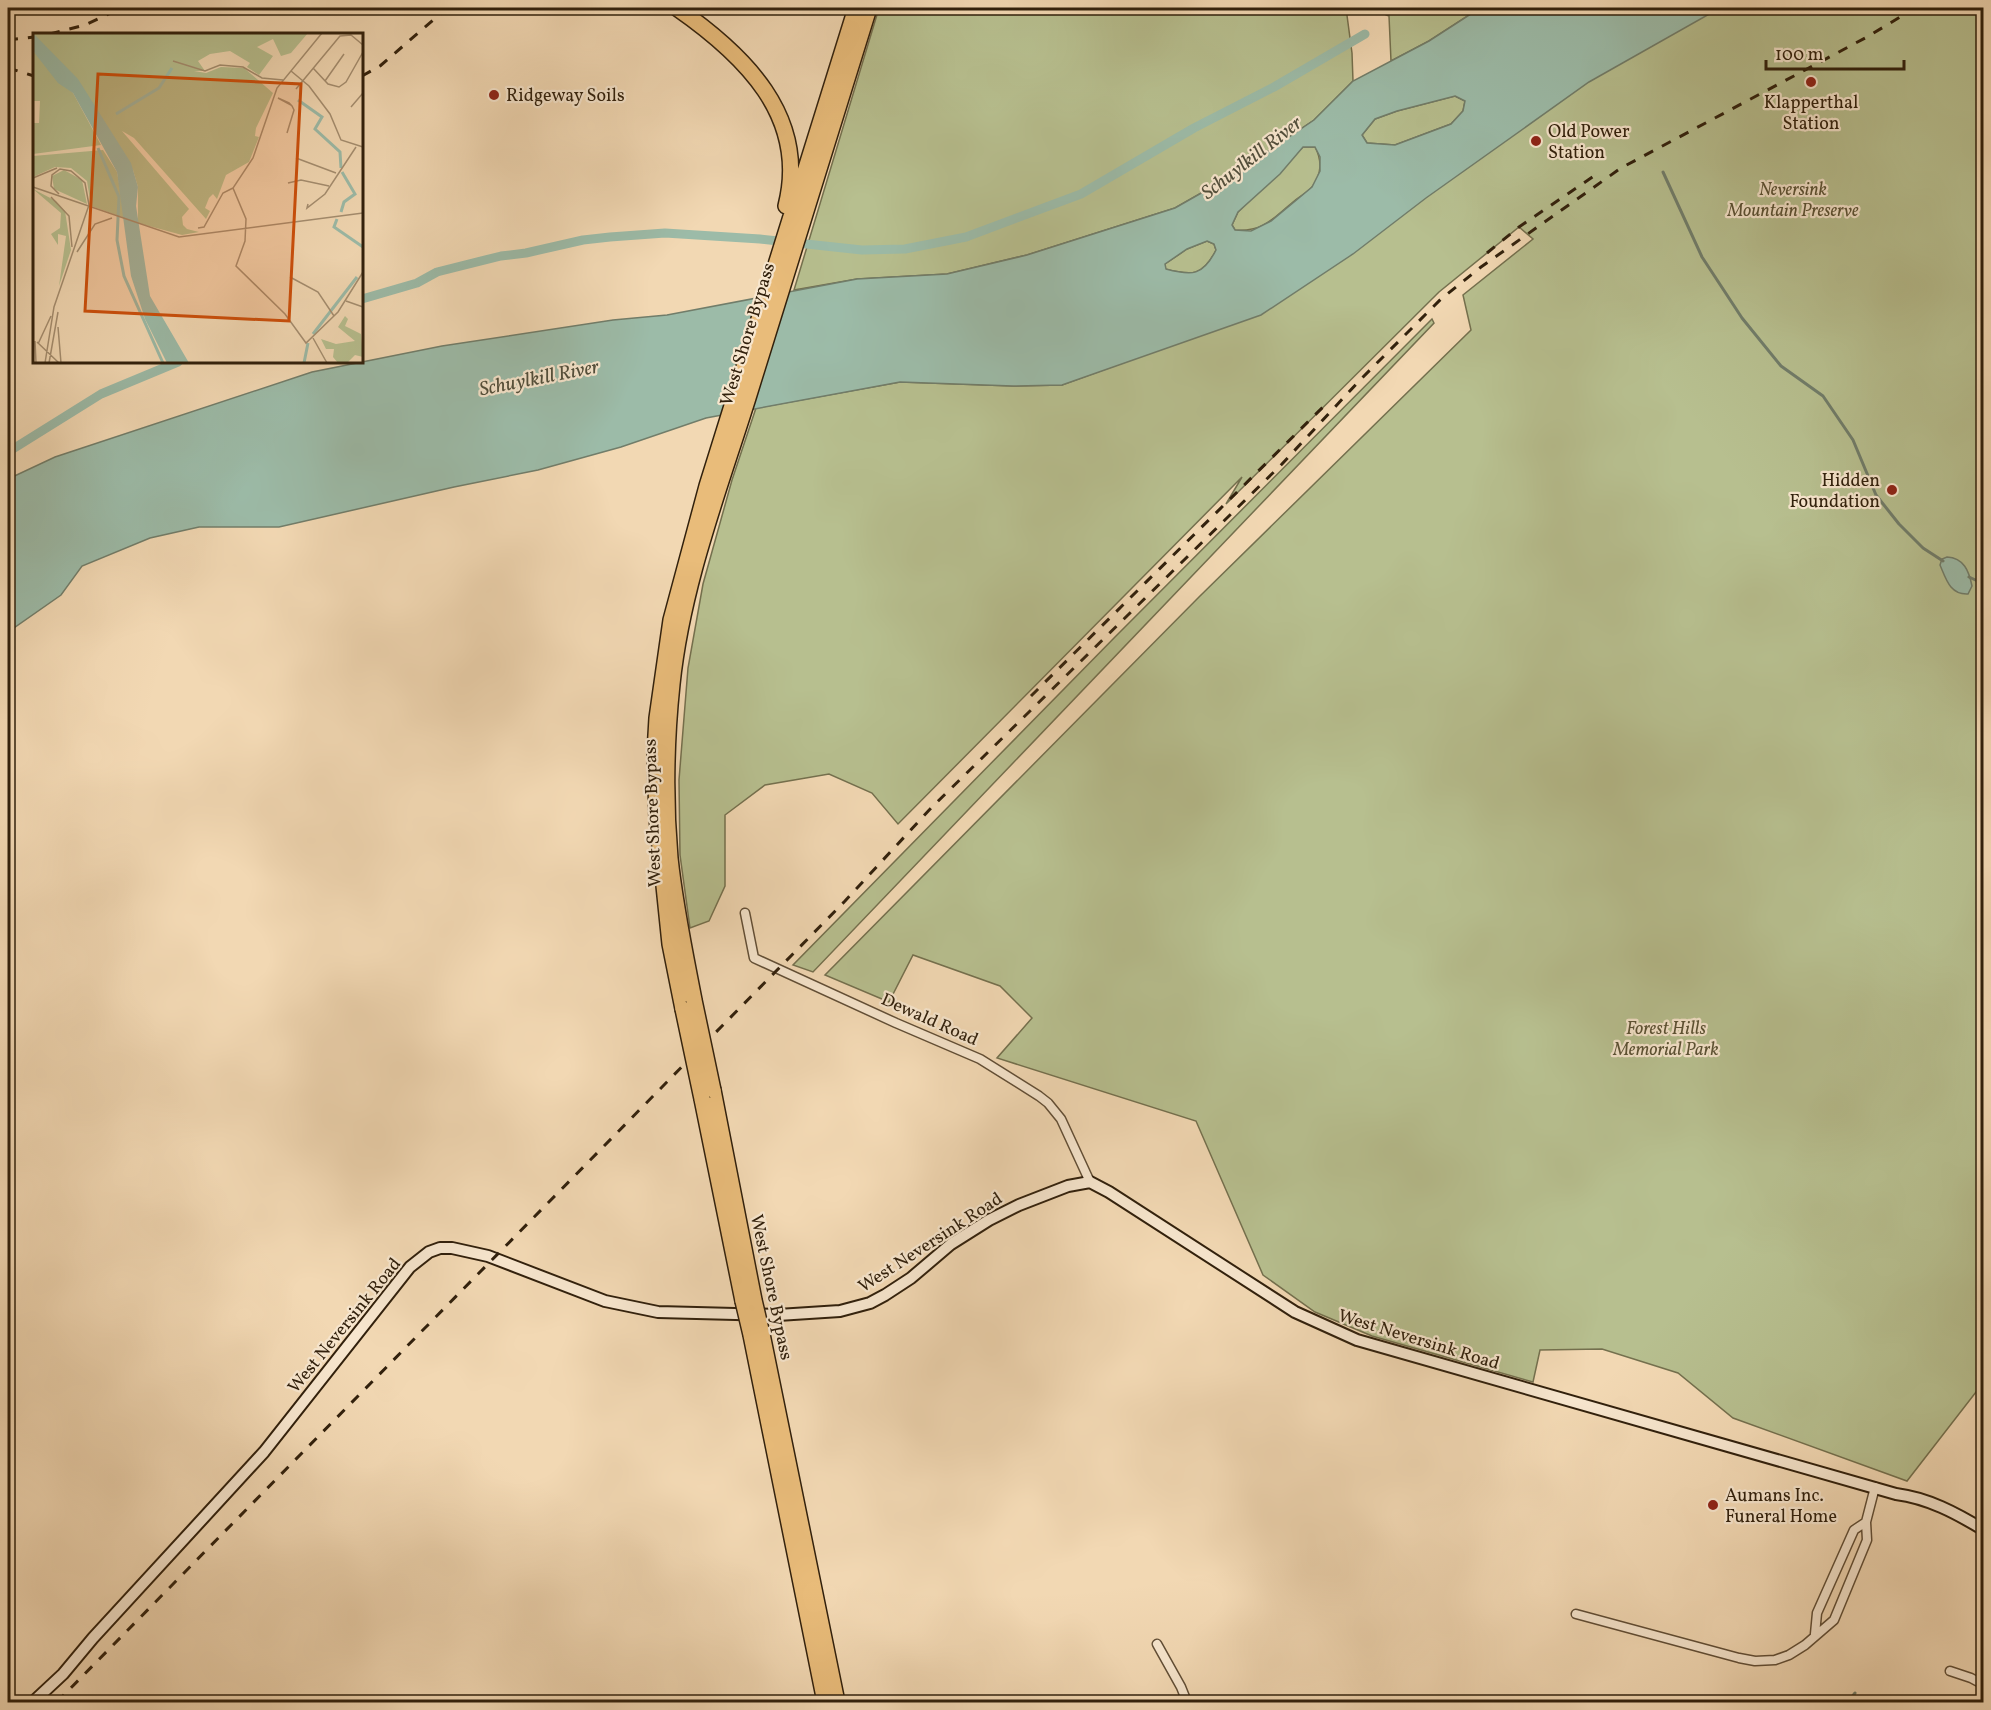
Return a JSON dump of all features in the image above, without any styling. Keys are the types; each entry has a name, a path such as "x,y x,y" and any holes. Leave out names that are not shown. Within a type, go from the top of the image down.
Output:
{"highway":[{"path":"677,8 718,38 748,67 768,93 780,117 788,142 789,230"},
{"name":"West Shore Bypass","path":"714,485 856,8"},
{"name":"West Shore Bypass","path":"825,1702 756,1335 689,1005 670,857 667,772 672,682 714,485 758,322 869,8"},
{"name":"West Shore Bypass","path":"756,1335 837,1702"}],"street":[{"name":"Dewald Road","path":"745,913 754,958 980,1059 1048,1103 1065,1126 1090,1182"},
{"name":"West Neversink Road","path":"33,1702 63,1674 93,1638 264,1452 410,1267 429,1252 440,1248 452,1248 488,1256 605,1301 658,1312 778,1315 836,1311 856,1308 885,1295 911,1278 951,1244 989,1220 1068,1186 1090,1182 1295,1312 1349,1337 1419,1359 1896,1494 1915,1496 1953,1511 1983,1530"},
{"path":"1576,1614 1739,1658 1774,1659 1789,1655 1805,1645 1815,1634 1834,1620 1867,1540 1866,1522 1875,1488"},
{"path":"1815,1634 1817,1613 1854,1530 1866,1522"},
{"path":"1157,1644 1187,1702"},
{"path":"1950,1671 1983,1685"}],"green space":[{"path":"879,8 1346,8 1353,81 1314,120 1233,175 1175,208 1027,255 947,274 857,279 794,290"},
{"path":"1370,8 1480,8 1429,41 1391,61 1389,16"},
{"path":"1640,8 1983,8 1983,1383 1907,1481 1733,1418 1678,1373 1602,1349 1540,1350 1533,1382 1372,1336 1315,1312 1263,1275 1196,1121 997,1058 1032,1018 1000,986 913,955 889,1002 825,975 1199,597 1471,330 1463,295 1533,239 1519,227 1439,292 1226,504 1242,477 898,824 872,793 829,774 765,785 725,815 725,886 709,921 690,928 680,855 679,780 688,668 703,584 732,480 756,408 900,382 1013,386 1062,385 1125,362"},
{"path":"1455,96 1465,101 1463,111 1451,124 1395,145 1367,143 1362,135 1375,119"},
{"path":"1303,147 1315,147 1319,157 1319,172 1312,187 1261,227 1235,230 1232,225 1238,212"},
{"path":"1207,241 1214,244 1216,250 1201,269 1196,272 1183,273 1165,269 1165,264 1187,249"},
{"path":"1432,319 1434,323 813,972 793,965 1115,637"}],"water":[{"name":"Schuylkill River","path":"1480,8 1720,8 1589,82 1426,198 1353,254 1261,315 1062,385 1013,386 900,382 706,418 621,447 538,470 279,527 199,527 150,538 82,566 61,595 8,632 8,479 55,457 312,372 442,346 613,320 667,315 857,279 947,274 1027,255 1175,208 1233,175 1314,120 1353,81 1429,41","holes":["1455,96 1465,101 1463,111 1451,124 1395,145 1367,143 1362,135 1375,119 1397,111","1303,147 1315,147 1320,157 1320,171 1312,187 1271,221 1251,231 1235,230 1232,225 1238,212 1280,174","1207,241 1214,244 1216,250 1201,269 1190,273 1166,269 1165,264 1187,249"]},
{"path":"1947,557 1958,560 1965,566 1972,586 1968,594 1957,592 1947,581 1940,565 1942,559"}],"waterway":[{"path":"363,299 417,283 437,272 501,256 610,237 665,233 760,239 862,250 905,249 966,237 1081,194 1194,128 1274,87 1365,34"},
{"path":"1663,172 1702,257 1742,318 1781,366 1823,396 1853,440 1876,495 1899,524 1923,548 1943,561"},
{"path":"8,452 101,394 176,363"},
{"path":"1969,577 1984,584"},
{"path":"1848,1702 1855,1693"}],"railway":[{"path":"54,33 85,25 121,8"},
{"path":"363,75 380,66 447,8"},
{"path":"57,1702 845,901 932,807 1282,464 1360,380 1441,299 1481,267 1621,168 1867,37 1915,8"},
{"path":"8,40 33,37"},
{"path":"8,68 33,76"},
{"path":"1487,253 1519,227 1594,176"},
{"path":"1031,696 1327,403"}],"place":[{"name":"Klapperthal Station","path":"1811,82"},
{"name":"Ridgeway Soils","path":"494,95"},
{"name":"Old Power Station","path":"1536,141"},
{"name":"Hidden Foundation","path":"1892,490"},
{"name":"Aumans Inc. Funeral Home","path":"1713,1505"}],"park label":[{"name":"Neversink Mountain Preserve","path":"1793,199"},
{"name":"Forest Hills Memorial Park","path":"1666,1038"}]}
